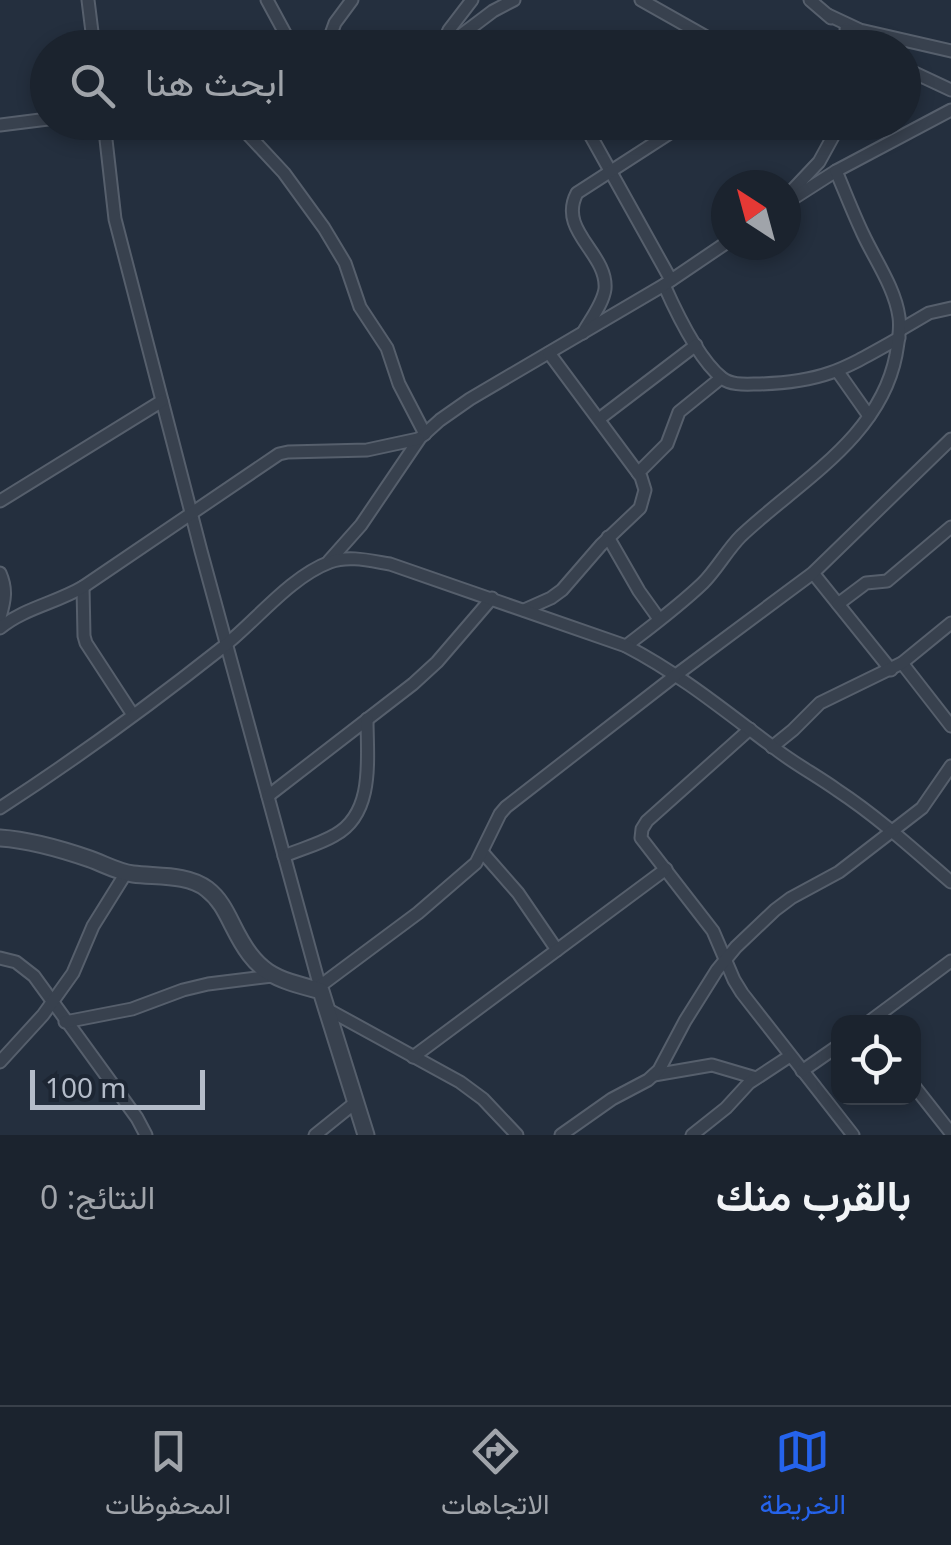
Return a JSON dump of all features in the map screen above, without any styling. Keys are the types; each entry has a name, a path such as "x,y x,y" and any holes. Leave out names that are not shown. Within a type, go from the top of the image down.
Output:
{"street":[{"path":"88,0 92,30"},
{"path":"267,0 283,30"},
{"path":"332,30 352,0"},
{"path":"449,30 472,0"},
{"path":"467,30 514,0"},
{"path":"641,0 694,30"},
{"path":"810,0 848,30"},
{"path":"828,15 860,30"},
{"path":"921,44 951,51"},
{"path":"921,76 951,90"},
{"path":"921,126 951,110"},
{"path":"0,124 30,121"},
{"path":"106,140 115,219 191,513 320,989 366,1135"},
{"path":"253,140 284,173 345,263 360,307 387,348 422,436"},
{"path":"593,140 668,282 696,345 721,378 738,384 795,383 838,372 929,313 951,308"},
{"path":"582,335 604,296 605,285 604,275 574,224 572,202 578,193 658,140"},
{"path":"801,183 831,140"},
{"path":"801,191 894,140"},
{"path":"626,646 702,584 741,537 848,443 887,384 900,334 899,314 836,171"},
{"path":"0,808 73,760 326,564 361,525 422,436 470,399 582,335 711,253"},
{"path":"598,419 696,345"},
{"path":"524,610 562,590 644,500 645,490 638,473 550,353"},
{"path":"838,372 869,416"},
{"path":"638,473 667,444 679,412 721,378"},
{"path":"0,502 162,401"},
{"path":"0,628 83,587 279,454 367,450 422,436"},
{"path":"320,989 476,863 506,807 813,573 951,439"},
{"path":"838,604 866,583 888,581 951,527"},
{"path":"608,538 660,619"},
{"path":"326,564 354,558 390,564 626,646 676,675 839,791 951,882"},
{"path":"0,573 6,600 0,617"},
{"path":"813,573 951,726"},
{"path":"83,587 86,643 133,715"},
{"path":"268,796 438,662 492,598"},
{"path":"772,746 820,703 896,667 951,623"},
{"path":"284,856 335,835 356,818 364,789 367,719"},
{"path":"750,729 647,821 642,838 701,913 742,993 853,1135"},
{"path":"562,1135 654,1075 726,958 775,910 839,872 922,808 951,766"},
{"path":"0,838 48,847 126,873 189,880 222,903 252,958 272,976"},
{"path":"483,853 518,893 557,950"},
{"path":"413,1057 666,869"},
{"path":"0,1062 26,1037 73,973 92,926 126,873"},
{"path":"0,958 16,962 34,976 146,1135"},
{"path":"878,1015 951,961"},
{"path":"66,1022 132,1009 208,984 272,976 320,989"},
{"path":"326,1009 460,1082 518,1135"},
{"path":"802,1071 831,1051"},
{"path":"692,1135 756,1078 790,1056"},
{"path":"654,1075 712,1064 756,1078"},
{"path":"921,1095 951,1133"},
{"path":"316,1135 356,1102"}]}
